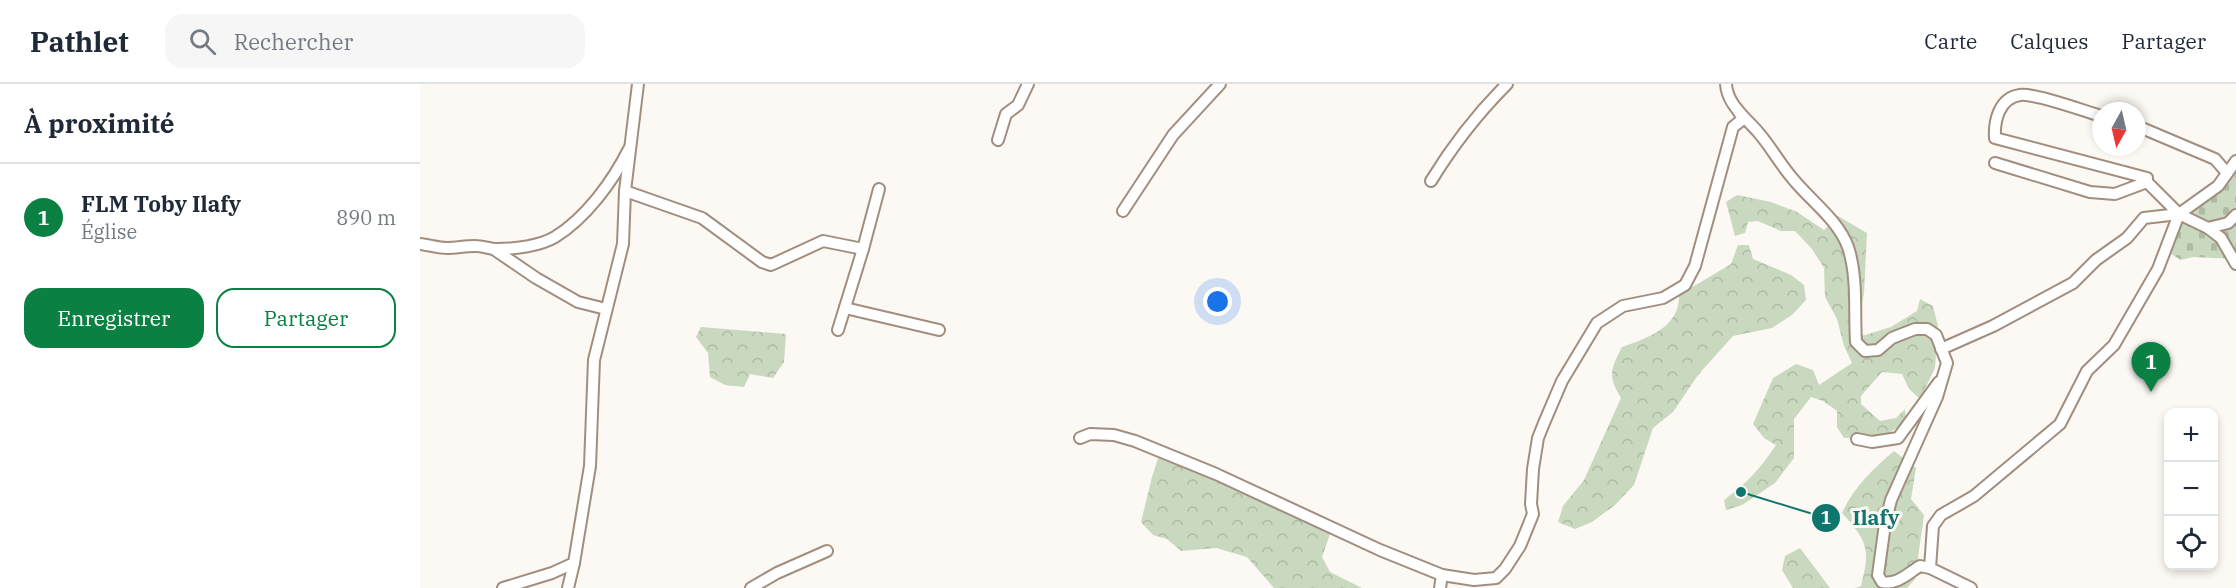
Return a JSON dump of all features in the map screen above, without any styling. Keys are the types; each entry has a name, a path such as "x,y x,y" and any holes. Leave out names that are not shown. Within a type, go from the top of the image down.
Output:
{"street":[{"path":"568,588 590,466 594,360 623,244 625,191 633,141 638,84"},
{"path":"998,140 1006,114 1018,105 1028,84"},
{"path":"1123,211 1173,135 1220,84"},
{"path":"1431,181 1449,151 1481,110 1507,84"},
{"path":"1726,84 1726,95 1770,146 1792,178 1831,220 1847,246 1854,276 1856,342 1864,351 1878,350 1892,338 1915,329 1927,329 1936,335 1947,363 1937,397 1891,500 1885,524 1878,575 1882,582 1890,583 1920,566 1930,568 1971,588"},
{"path":"2092,113 2032,96 2019,95 2006,101 1997,112 1994,126 1995,138 2147,177 2147,182 2179,214 2208,228 2221,238 2236,264"},
{"path":"1080,438 1090,434 1114,435 1152,447 1276,500 1380,550 1442,575 1474,580 1496,578 1520,546 1533,514 1531,504 1538,438 1562,381 1597,323 1623,306 1663,298 1685,285 1695,266 1733,127 1743,119 1737,109"},
{"path":"2146,130 2216,159 2227,173"},
{"path":"495,250 535,244 555,237 600,196 619,169 633,141"},
{"path":"1941,349 1993,326 2073,283 2096,260 2127,238 2144,218 2179,214 2218,186 2236,161"},
{"path":"1995,163 2090,192 2115,194 2147,182"},
{"path":"838,330 879,189"},
{"path":"625,191 702,219 762,262 771,265 823,241 863,249"},
{"path":"1930,568 1933,526 1941,515 1974,496 2060,424 2087,371 2114,345 2158,269 2179,214"},
{"path":"2208,228 2228,223 2236,215"},
{"path":"420,244 447,248 483,246 495,250 536,278 578,302 606,309"},
{"path":"845,308 939,330"},
{"path":"1857,439 1872,442 1898,438 1944,375"},
{"path":"751,588 827,550"},
{"path":"503,588 552,573 574,563"},
{"path":"1440,588 1442,575"}],"green space":[{"path":"2236,168 2236,259 2193,257 2181,260 2171,254 2178,229 2188,214"},
{"path":"1737,195 1771,202 1797,212 1824,230 1838,216 1867,233 1864,294 1859,319 1862,336 1891,327 1917,311 1920,299 1933,306 1938,326 1935,368 1920,399 1909,389 1902,374 1882,372 1861,396 1861,404 1880,421 1896,418 1905,409 1906,422 1881,438 1844,438 1837,427 1837,411 1823,401 1811,397 1794,419 1794,458 1775,483 1742,505 1726,510 1724,500 1753,475 1776,445 1764,438 1753,424 1773,378 1796,364 1813,370 1819,385 1852,363 1844,346 1837,319 1825,297 1824,268 1812,249 1795,231 1781,231 1758,221 1748,222 1745,233 1735,236 1726,202"},
{"path":"1738,245 1749,245 1753,259 1791,275 1804,285 1806,300 1792,315 1772,328 1733,336 1698,375 1673,412 1653,428 1634,485 1615,505 1592,522 1575,529 1558,522 1563,506 1584,480 1621,398 1612,378 1612,372 1622,347 1661,330 1674,315 1679,295 1731,264"},
{"path":"701,327 786,334 784,362 773,378 750,374 744,387 725,385 710,377 708,353 696,337"},
{"path":"1894,451 1916,468 1911,499 1924,515 1915,579 1907,588 1855,588 1861,586 1866,562 1865,546 1862,538 1842,513 1864,479"},
{"path":"1159,455 1279,505 1330,534 1322,557 1330,572 1362,588 1274,588 1247,557 1216,548 1181,551 1167,539 1153,535 1141,522"},
{"path":"1800,548 1830,588 1793,588 1782,570 1785,556"}],"place":[{"name":"FLM Toby Ilafy","path":"2151,392"},
{"name":"Ilafy","path":"1741,492"}]}
